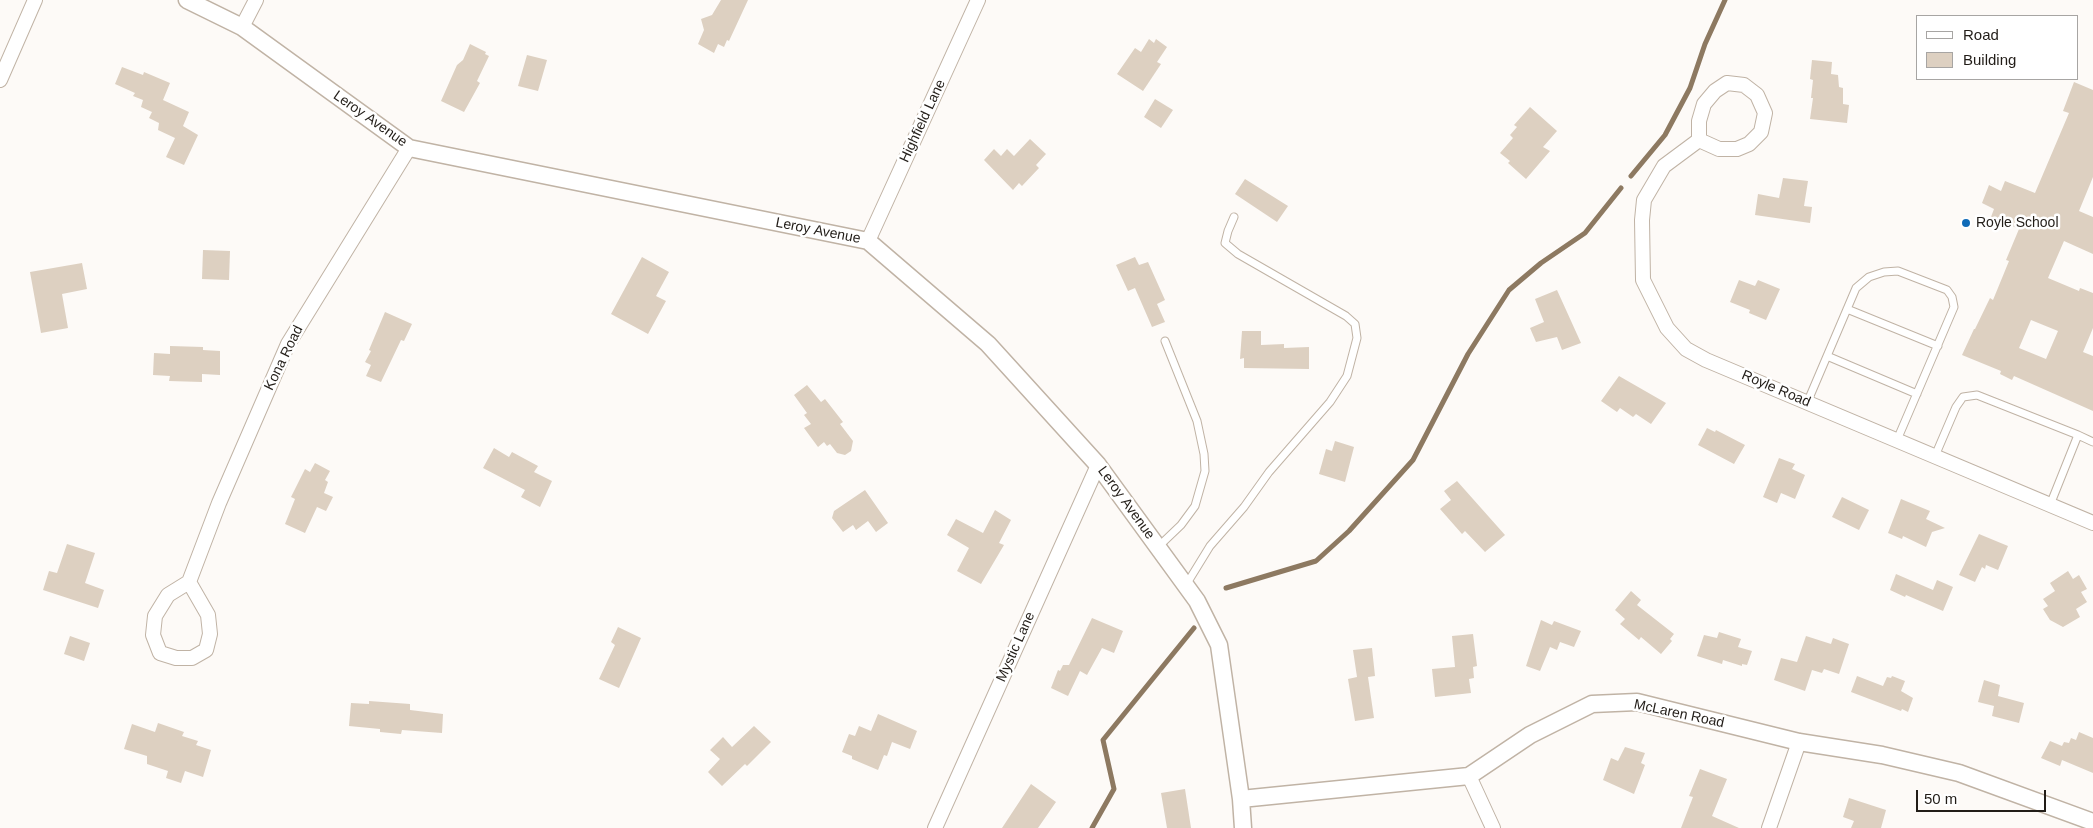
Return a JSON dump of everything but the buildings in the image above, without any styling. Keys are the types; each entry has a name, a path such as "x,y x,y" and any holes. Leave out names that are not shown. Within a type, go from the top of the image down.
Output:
{"street":[{"path":"0,80 35,0"},
{"name":"Leroy Avenue","path":"187,0 242,27 409,148 868,241 988,344 1098,465 1186,586 1206,617 1219,646 1244,828"},
{"path":"242,27 256,0"},
{"name":"Highfield Lane","path":"868,241 978,0"},
{"path":"1727,84 1744,85 1757,95 1765,113 1761,132 1750,144 1736,149 1719,149 1699,140 1699,121 1704,104 1715,91 1727,84"},
{"name":"Royle Road","path":"1699,140 1664,166 1644,200 1642,220 1643,280 1667,328 1686,349 1706,360 2093,523"},
{"name":"Kona Road","path":"189,582 219,503 288,344 409,148"},
{"name":"Mystic Lane","path":"935,828 1098,465"},
{"path":"189,582 208,615 210,634 206,650 192,658 176,658 160,653 153,635 155,616 168,594 189,582"},
{"name":"McLaren Road","path":"1241,799 1469,776 1530,735 1592,704 1637,702 1799,742 1882,755 1959,773 2093,822"},
{"path":"1769,828 1799,742"},
{"path":"1469,776 1493,828"}],"lane":[{"path":"1186,586 1210,546 1244,507 1269,472 1330,402 1347,376 1357,338 1355,324 1346,316 1238,254 1225,243 1234,217"},
{"path":"1807,403 1856,288 1869,277 1884,272 1898,271 1947,290 1952,297 1954,307 1898,440"},
{"path":"1847,309 1938,346"},
{"path":"1158,547 1180,525 1195,506 1205,471 1204,454 1197,421 1165,342"},
{"path":"1827,356 1917,394"},
{"path":"1936,456 1956,407 1963,397 1977,395 2093,442"},
{"path":"2050,505 2078,435"}],"waterway":[{"path":"1631,176 1665,135 1690,88 1705,44 1725,0"},
{"path":"1226,588 1316,561 1349,531 1413,460 1468,354 1509,290 1541,263 1585,233 1621,188"},
{"path":"1092,828 1114,789 1103,740 1194,628"}],"place":[{"name":"Royle School","path":"1966,223"}]}
